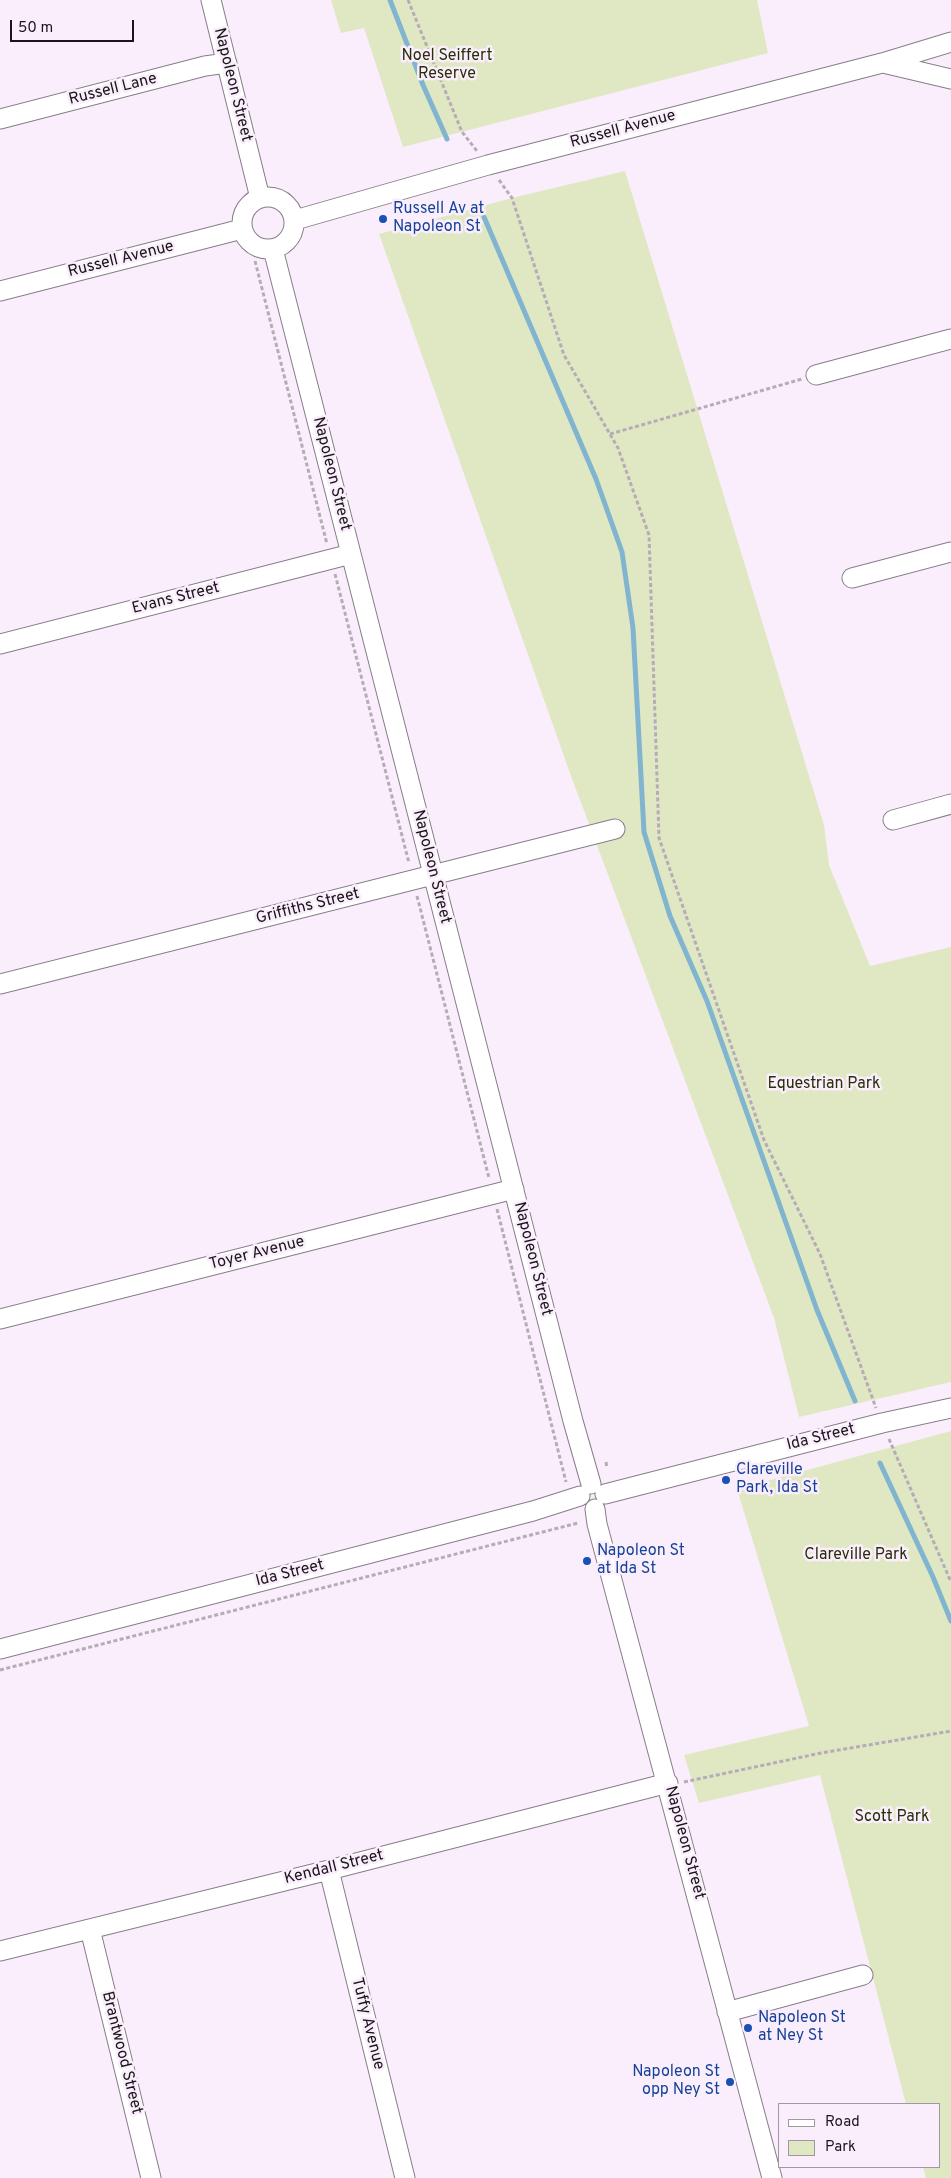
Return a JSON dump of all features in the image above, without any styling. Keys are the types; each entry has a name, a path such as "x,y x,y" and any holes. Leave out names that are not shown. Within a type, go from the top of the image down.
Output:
{"street":[{"name":"Napoleon Street","path":"211,0 260,198"},
{"name":"Russell Avenue","path":"295,220 488,165 882,63 951,42"},
{"name":"Russell Lane","path":"0,119 205,66 227,63"},
{"path":"882,63 951,79"},
{"path":"269,197 286,204 292,211 295,220 292,235 281,247 273,249 257,247 246,237 242,229 244,214 253,202 260,198 269,197"},
{"name":"Russell Avenue","path":"0,291 242,229"},
{"name":"Napoleon Street","path":"273,249 514,1189 592,1496 597,1524 668,1783 772,2178"},
{"path":"816,375 951,338"},
{"path":"852,578 951,552"},
{"name":"Evans Street","path":"0,644 351,554"},
{"path":"893,820 951,804"},
{"name":"Griffiths Street","path":"0,984 615,829"},
{"name":"Toyer Avenue","path":"0,1319 514,1189"},
{"name":"Ida Street","path":"0,1649 592,1496 614,1493 641,1484 882,1423 951,1408"},
{"name":"Kendall Street","path":"0,1951 329,1870 668,1783"},
{"name":"Tuffy Avenue","path":"329,1870 406,2178"},
{"name":"Brantwood Street","path":"90,1929 151,2178"},
{"path":"727,2012 863,1975"}],"path":[{"path":"408,0 462,132 512,198 564,355 618,448 649,535 659,838 764,1140 820,1254 882,1423 951,1582"},
{"path":"610,434 816,375"},
{"path":"606,1462 607,1468"},
{"name":"Ida Street","path":"0,1670 578,1523"},
{"path":"668,1783 689,1782 821,1753 951,1731"}],"green space":[{"name":"Noel Seiffert Reserve","path":"331,0 757,0 768,53 403,147 364,28 341,33"},
{"name":"Equestrian Park","path":"625,171 824,825 829,865 870,966 951,947 951,1382 799,1417 774,1318 571,776 379,234 512,198"},
{"name":"Clareville Park","path":"951,1431 951,2178 926,2178 923,2168 941,2168 941,2103 906,2103 820,1775 699,1803 684,1755 809,1726 737,1489"}],"waterway":[{"path":"390,0 423,85 447,139"},
{"path":"484,217 596,479 622,552 633,628 644,832 670,916 707,1001 817,1310 855,1401"},
{"path":"880,1463 933,1577 951,1621"}],"place":[{"name":"Russell Av at Napoleon St","path":"383,219"},
{"name":"Clareville Park, Ida St","path":"726,1480"},
{"name":"Napoleon St at Ida St","path":"587,1561"},
{"name":"Napoleon St at Ney St","path":"748,2028"},
{"name":"Napoleon St opp Ney St","path":"730,2082"}],"park label":[{"name":"Scott Park","path":"892,1818"}]}
